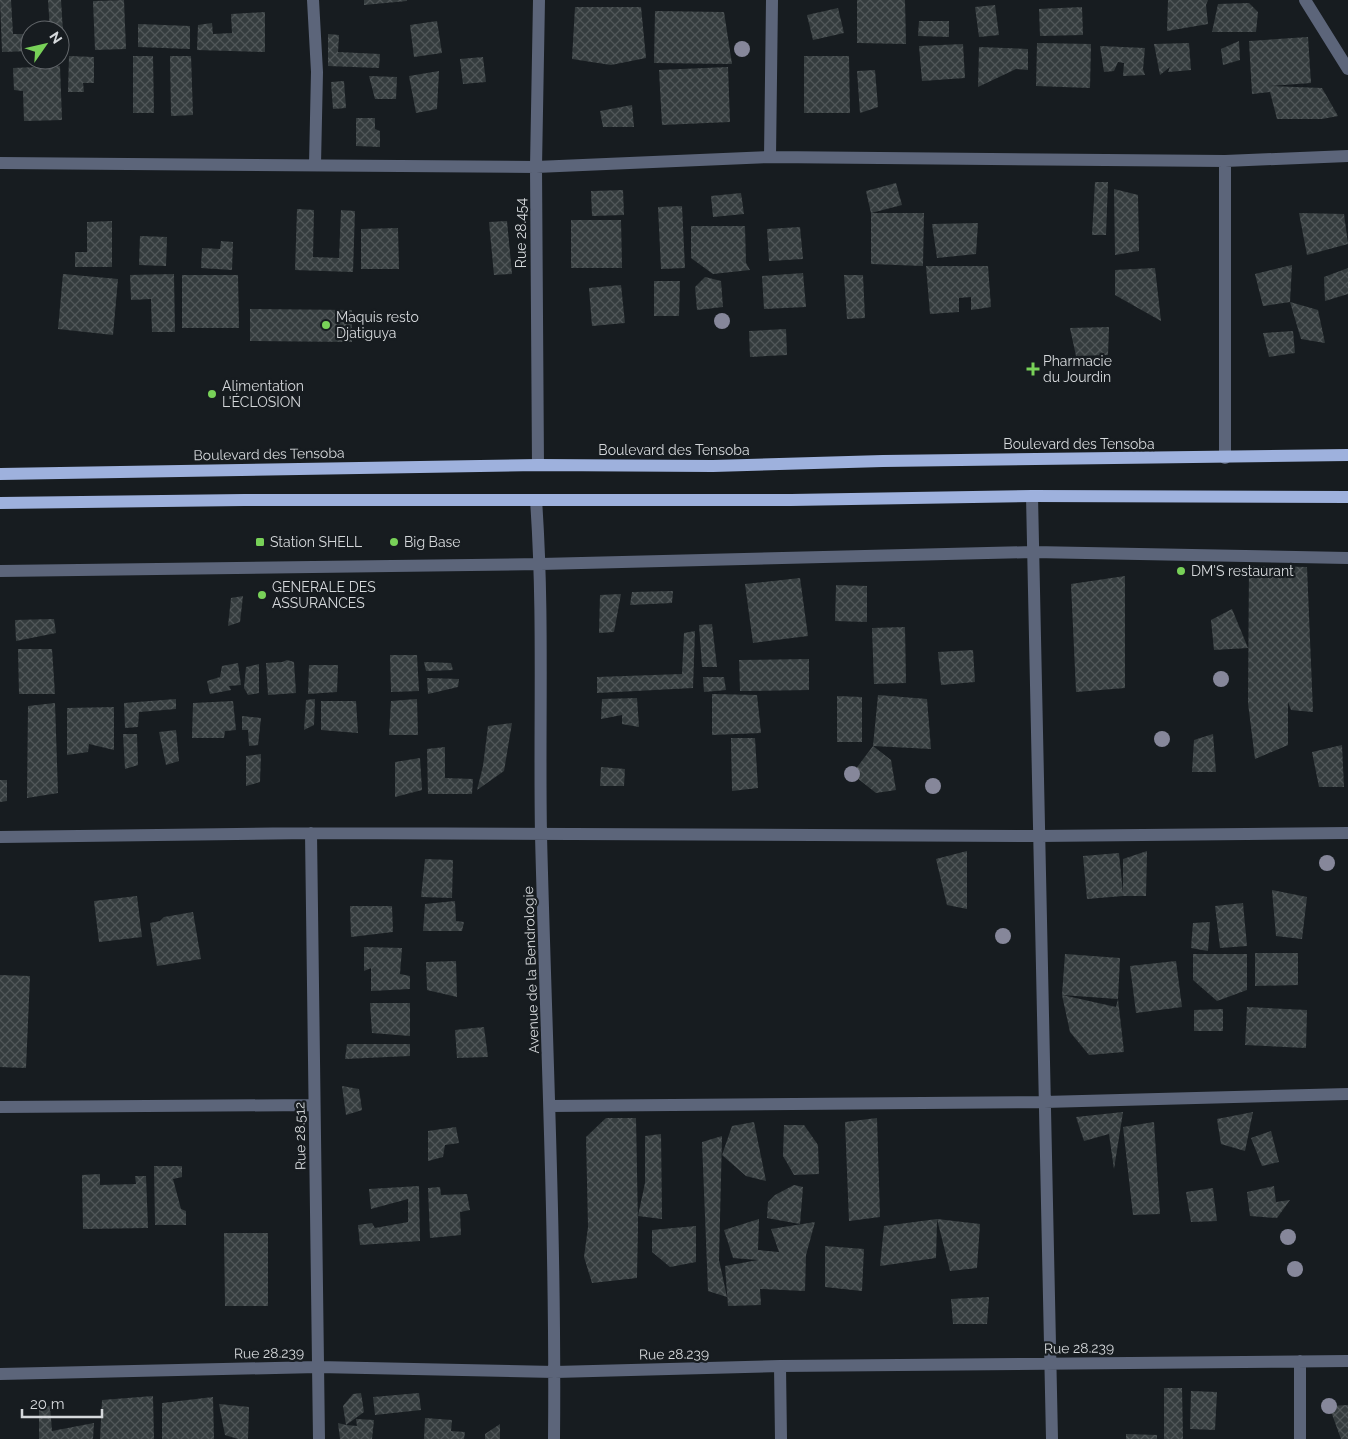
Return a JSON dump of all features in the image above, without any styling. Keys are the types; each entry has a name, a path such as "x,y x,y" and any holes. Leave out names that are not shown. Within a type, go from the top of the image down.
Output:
{"main road":[{"name":"Boulevard des Tensoba","path":"0,474 538,465 713,466 882,461 1348,455"},
{"path":"0,503 791,500 1032,496 1348,497"}],"street":[{"path":"313,0 317,72 315,164"},
{"name":"Rue 28.454","path":"538,465 536,167 539,0"},
{"path":"770,156 772,0"},
{"path":"1305,0 1348,69"},
{"path":"0,164 315,164 536,167 770,156 1224,162 1348,156"},
{"path":"1224,162 1225,458"},
{"path":"1032,496 1052,1439"},
{"name":"Avenue de la Bendrologie","path":"536,500 541,564 541,834 550,1106 555,1372 554,1439"},
{"path":"0,571 541,564 1033,552 1348,558"},
{"path":"0,838 311,833 1039,836 1348,833"},
{"name":"Rue 28.512","path":"311,833 319,1439"},
{"path":"550,1106 1044,1102 1348,1094"},
{"path":"0,1106 314,1105"},
{"path":"1300,1361 1300,1439"},
{"name":"Rue 28.239","path":"0,1374 318,1367 555,1372 780,1366 1348,1361"},
{"path":"780,1366 781,1439"}],"building":[{"path":"0,0 11,0 13,34 20,34 20,51 2,52"},
{"path":"48,0 61,0 62,20 49,20"},
{"path":"124,0 126,49 95,50 93,1"},
{"path":"364,0 407,0 407,1 364,5"},
{"path":"857,0 905,0 906,44 857,43"},
{"path":"1168,0 1208,0 1206,5 1208,24 1167,31"},
{"path":"1249,3 1258,12 1256,32 1212,32 1218,4"},
{"path":"995,5 999,35 979,37 975,7"},
{"path":"575,7 641,7 646,58 611,65 572,59"},
{"path":"1082,7 1083,35 1040,36 1039,9"},
{"path":"838,8 844,33 813,40 807,15"},
{"path":"655,11 724,12 732,64 654,63"},
{"path":"265,12 265,52 197,50 198,25 212,23 213,34 232,33 231,14"},
{"path":"437,21 442,53 414,57 410,25"},
{"path":"919,21 949,21 949,37 918,36"},
{"path":"138,24 190,26 190,49 138,47"},
{"path":"328,34 339,35 338,52 380,54 379,68 328,66"},
{"path":"1308,37 1311,83 1270,86 1322,88 1338,116 1322,119 1277,119 1270,92 1252,94 1249,41"},
{"path":"1239,41 1240,60 1223,65 1221,49"},
{"path":"1037,43 1091,44 1090,88 1036,86"},
{"path":"1189,43 1191,70 1168,72 1170,67 1160,75 1154,44"},
{"path":"963,44 965,78 922,81 919,46"},
{"path":"1100,46 1145,48 1143,69 1145,75 1123,76 1124,63 1118,62 1114,71 1104,72"},
{"path":"979,47 1028,49 1028,70 1016,69 978,87"},
{"path":"70,56 94,57 94,83 83,83 84,92 68,92"},
{"path":"133,56 153,56 154,113 133,113"},
{"path":"170,56 191,56 193,115 171,116"},
{"path":"804,56 849,56 850,113 804,113"},
{"path":"483,57 486,82 463,84 460,59"},
{"path":"728,67 730,122 662,125 659,70"},
{"path":"13,68 20,68 20,70 60,70 62,120 24,121 23,91 14,90"},
{"path":"875,70 878,107 860,113 857,71"},
{"path":"439,71 437,109 416,113 409,76"},
{"path":"369,76 397,77 396,99 375,99"},
{"path":"344,81 346,108 333,109 331,82"},
{"path":"632,105 634,127 603,127 600,111"},
{"path":"356,118 375,118 375,129 380,131 380,147 356,146"},
{"path":"1095,182 1108,182 1106,235 1092,235"},
{"path":"896,183 902,205 871,213 866,191"},
{"path":"1114,189 1138,195 1139,251 1115,255"},
{"path":"623,190 624,215 592,216 591,191"},
{"path":"741,193 744,214 713,217 711,196"},
{"path":"682,206 685,268 661,269 658,207"},
{"path":"297,209 314,210 313,257 339,258 341,210 355,211 353,272 295,270"},
{"path":"871,213 924,213 923,266 871,264"},
{"path":"1299,213 1344,214 1348,244 1307,255"},
{"path":"571,220 621,220 622,268 571,268"},
{"path":"112,221 112,267 75,267 75,252 87,252 87,222"},
{"path":"507,221 512,274 494,275 489,222"},
{"path":"978,223 976,254 937,258 932,224"},
{"path":"691,226 745,226 746,263 750,270 713,274 691,258"},
{"path":"800,227 803,259 769,261 767,229"},
{"path":"398,228 399,269 361,269 361,229"},
{"path":"140,236 167,237 166,266 139,265"},
{"path":"221,241 233,242 232,270 201,268 202,248 220,249"},
{"path":"1292,265 1290,302 1263,306 1255,274"},
{"path":"926,266 988,266 991,307 971,310 971,297 959,298 959,312 930,314"},
{"path":"1155,268 1161,321 1115,295 1115,270"},
{"path":"1348,268 1348,294 1325,301 1324,277"},
{"path":"803,273 806,307 764,309 762,276"},
{"path":"63,274 118,279 113,335 58,329"},
{"path":"174,274 175,332 152,332 151,299 131,300 130,275"},
{"path":"182,275 238,275 239,328 182,328"},
{"path":"844,275 863,275 865,318 847,319"},
{"path":"705,277 721,281 723,307 697,310 695,287"},
{"path":"654,281 680,281 679,316 654,316"},
{"path":"621,285 625,323 592,326 589,288"},
{"path":"1290,302 1318,310 1325,343 1301,339"},
{"path":"250,309 352,310 352,342 250,341"},
{"path":"1109,327 1108,355 1076,356 1070,328"},
{"path":"786,329 787,355 750,357 749,331"},
{"path":"1293,331 1295,353 1269,357 1263,333"},
{"path":"1249,566 1307,567 1313,712 1291,710 1288,702 1288,745 1255,759 1248,703"},
{"path":"1125,576 1125,688 1076,692 1071,584"},
{"path":"800,578 808,636 753,643 745,584"},
{"path":"836,585 867,586 867,622 835,621"},
{"path":"673,591 672,603 630,605 632,592"},
{"path":"621,594 614,632 599,633 600,595"},
{"path":"243,596 240,622 228,626 231,598"},
{"path":"1232,609 1248,648 1214,650 1211,620"},
{"path":"54,619 56,633 16,641 15,620"},
{"path":"712,624 717,667 702,667 699,625"},
{"path":"905,627 906,683 874,684 872,628"},
{"path":"695,631 693,688 597,693 597,677 682,674 684,633"},
{"path":"18,649 52,649 55,694 19,694"},
{"path":"973,650 975,682 941,685 938,652"},
{"path":"390,655 417,655 419,691 391,692"},
{"path":"809,659 809,690 740,691 739,660"},
{"path":"287,660 294,662 296,693 268,695 266,663"},
{"path":"424,662 451,663 453,670 426,671"},
{"path":"238,663 241,685 229,686 231,690 210,694 207,681 220,677 222,666"},
{"path":"259,664 259,693 248,695 244,688 246,667"},
{"path":"309,665 338,665 337,692 308,694"},
{"path":"703,677 724,677 726,690 704,692"},
{"path":"427,678 459,679 458,687 428,694"},
{"path":"712,694 757,695 761,733 712,735"},
{"path":"878,695 927,699 931,749 873,746"},
{"path":"837,696 862,697 862,742 837,742"},
{"path":"637,698 639,727 622,724 622,715 601,719 602,699"},
{"path":"176,699 176,709 139,712 138,727 125,728 124,703"},
{"path":"315,699 314,725 304,730 306,700"},
{"path":"417,699 418,735 389,735 391,701"},
{"path":"233,701 236,730 225,731 224,738 192,738 193,703"},
{"path":"321,701 356,701 358,733 321,730"},
{"path":"55,703 58,793 27,798 28,706"},
{"path":"114,707 114,750 89,744 88,752 67,755 67,708"},
{"path":"242,716 261,718 258,745 249,746 248,730 242,730"},
{"path":"512,723 504,771 477,790 483,766 488,726"},
{"path":"176,730 179,761 166,765 159,732"},
{"path":"123,734 137,734 138,765 125,769"},
{"path":"1213,734 1216,772 1192,772 1194,740"},
{"path":"731,738 755,738 758,788 732,791"},
{"path":"1342,745 1344,787 1319,787 1312,752"},
{"path":"873,746 891,760 896,790 876,793 852,774"},
{"path":"445,747 445,778 473,779 472,794 428,794 427,749"},
{"path":"261,754 260,782 246,786 246,756"},
{"path":"420,758 422,790 395,797 395,762"},
{"path":"601,767 625,769 624,786 600,786"},
{"path":"0,780 7,780 7,801 0,802"},
{"path":"967,851 967,909 947,905 936,859"},
{"path":"1147,851 1146,896 1087,899 1083,856 1119,853 1123,894 1123,859"},
{"path":"425,859 453,860 452,898 421,897"},
{"path":"1272,890 1307,897 1302,939 1276,936"},
{"path":"137,896 142,937 99,942 94,901"},
{"path":"455,901 456,921 464,922 462,931 423,931 425,904"},
{"path":"1243,903 1247,946 1220,948 1215,906"},
{"path":"350,906 392,906 393,932 351,937"},
{"path":"193,912 201,959 157,966 150,923 160,921 164,917"},
{"path":"1210,922 1208,951 1191,948 1193,923"},
{"path":"364,947 402,948 400,974 410,976 410,989 371,991 371,968 364,971"},
{"path":"1255,953 1298,953 1298,985 1255,986"},
{"path":"1065,954 1120,958 1118,999 1062,995"},
{"path":"1193,954 1247,954 1247,990 1217,1001 1193,980"},
{"path":"456,961 457,997 427,990 426,962"},
{"path":"1176,961 1182,1007 1136,1013 1130,966"},
{"path":"0,975 30,976 26,1068 0,1067"},
{"path":"1062,995 1116,1007 1118,999 1124,1052 1089,1055 1070,1032"},
{"path":"370,1003 410,1003 410,1036 372,1033"},
{"path":"1247,1007 1307,1010 1306,1048 1245,1045"},
{"path":"1223,1009 1223,1031 1194,1031 1194,1010"},
{"path":"484,1027 488,1057 457,1058 455,1030"},
{"path":"347,1044 410,1044 410,1056 345,1059"},
{"path":"342,1086 359,1089 362,1110 346,1115"},
{"path":"1123,1112 1114,1169 1109,1134 1084,1141 1076,1117"},
{"path":"1253,1112 1245,1151 1221,1144 1217,1119"},
{"path":"606,1118 636,1118 637,1278 592,1283 584,1257 588,1227 586,1137"},
{"path":"877,1118 880,1217 849,1221 845,1122"},
{"path":"754,1122 766,1181 746,1176 722,1155 732,1126"},
{"path":"1154,1122 1160,1214 1133,1215 1123,1127"},
{"path":"784,1125 804,1125 818,1145 819,1174 794,1175 783,1156"},
{"path":"456,1127 459,1143 445,1145 443,1157 428,1161 428,1131"},
{"path":"1271,1131 1279,1162 1262,1166 1251,1138"},
{"path":"661,1134 662,1219 638,1216 645,1183 645,1136"},
{"path":"722,1136 719,1260 727,1297 708,1291 702,1142"},
{"path":"154,1166 182,1166 182,1177 173,1179 181,1209 186,1211 186,1225 155,1225"},
{"path":"100,1174 100,1185 136,1184 135,1176 146,1176 148,1228 83,1229 82,1175"},
{"path":"794,1185 803,1187 800,1224 767,1218 768,1202 775,1195"},
{"path":"419,1186 420,1241 360,1245 358,1225 372,1223 375,1228 408,1222 408,1199 371,1209 369,1189"},
{"path":"1274,1186 1276,1202 1290,1200 1277,1218 1250,1216 1247,1192"},
{"path":"440,1187 441,1195 467,1194 470,1210 460,1212 461,1235 430,1238 428,1188"},
{"path":"1213,1188 1217,1221 1191,1222 1186,1192"},
{"path":"759,1219 758,1250 779,1252 771,1229 815,1222 806,1255 805,1291 760,1289 761,1305 728,1306 725,1266 758,1260 733,1258 724,1230"},
{"path":"937,1219 980,1224 977,1268 950,1271"},
{"path":"937,1219 936,1258 880,1266 884,1226"},
{"path":"696,1226 696,1262 670,1267 652,1252 652,1230"},
{"path":"224,1233 268,1233 268,1306 225,1306"},
{"path":"825,1246 864,1249 862,1291 825,1287"},
{"path":"989,1297 987,1324 953,1324 951,1299"},
{"path":"1164,1388 1182,1388 1183,1439 1164,1439"},
{"path":"1191,1391 1217,1392 1215,1430 1190,1429"},
{"path":"361,1393 364,1412 346,1425 343,1406 353,1394"},
{"path":"419,1393 421,1410 375,1415 373,1397"},
{"path":"153,1396 154,1439 100,1439 102,1400"},
{"path":"213,1397 214,1439 162,1439 162,1403"},
{"path":"219,1404 249,1407 248,1439 238,1439 225,1435"},
{"path":"39,1405 50,1406 52,1431 94,1423 93,1439 39,1439"},
{"path":"1348,1405 1348,1439 1341,1439 1329,1406"},
{"path":"425,1418 452,1420 451,1431 465,1432 464,1439 424,1439"},
{"path":"356,1419 374,1420 372,1439 340,1439 338,1423 357,1426"},
{"path":"500,1424 500,1439 485,1439 485,1434"},
{"path":"1126,1434 1157,1435 1157,1439 1126,1439"}],"place":[{"name":"Maquis resto Djatiguya","path":"326,325"},
{"name":"Pharmacie du Jourdin","path":"1033,369"},
{"name":"Alimentation L'ÉCLOSION","path":"212,394"},
{"name":"Station SHELL","path":"260,542"},
{"name":"Big Base","path":"394,542"},
{"name":"DM'S restaurant","path":"1181,571"},
{"name":"GENERALE DES ASSURANCES","path":"262,595"}]}
